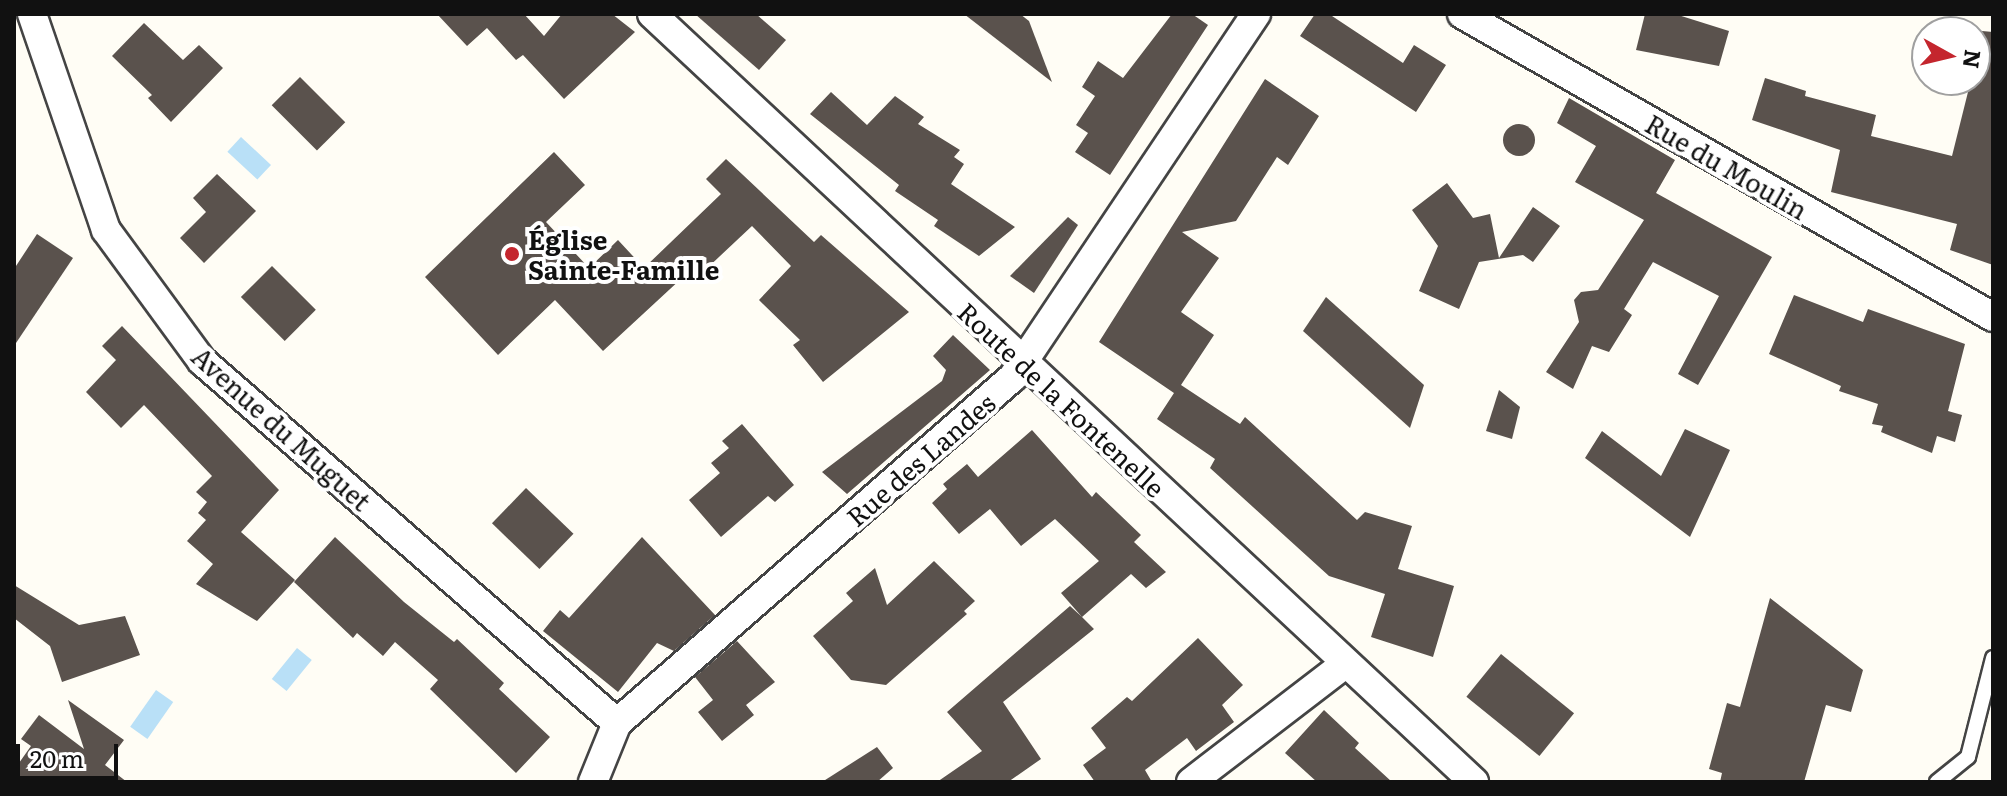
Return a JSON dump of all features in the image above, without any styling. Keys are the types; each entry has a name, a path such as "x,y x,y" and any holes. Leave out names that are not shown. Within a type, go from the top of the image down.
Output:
{"street":[{"name":"Avenue du Muguet","path":"32,14 106,230 202,361 617,723"},
{"name":"Route de la Fontenelle","path":"652,14 1023,364 1474,782"},
{"name":"Rue des Landes","path":"593,782 617,723 1023,364 1256,14"},
{"name":"Rue du Moulin","path":"1462,14 1993,317"},
{"path":"1191,782 1346,663"}],"lane":[{"path":"1937,782 1968,757 1993,658"}],"water":[{"path":"241,137 271,165 257,180 227,152"},
{"path":"297,648 312,660 287,691 272,679"},
{"path":"156,690 173,702 147,739 130,727"}],"building":[{"path":"437,14 524,14 544,36 562,14 612,14 635,32 564,99 523,55 516,60 487,28 467,46"},
{"path":"695,14 756,14 786,40 759,70"},
{"path":"964,14 1020,14 1029,21 1052,82"},
{"path":"1172,14 1192,14 1208,25 1110,175 1075,152 1088,133 1076,125 1095,96 1082,87 1098,61 1123,78"},
{"path":"1315,14 1329,14 1403,63 1414,45 1446,65 1416,112 1300,36"},
{"path":"1645,14 1675,14 1729,31 1719,66 1636,50"},
{"path":"144,23 183,60 199,45 223,68 171,122 148,98 152,95 112,56"},
{"path":"1993,32 1993,265 1950,250 1957,224 1831,192 1840,150 1752,120 1765,78 1806,91 1805,96 1876,115 1871,136 1952,156 1967,96 1991,96"},
{"path":"300,77 345,122 317,151 272,105"},
{"path":"1265,79 1319,116 1288,165 1277,157 1236,221 1182,232 1219,258 1181,312 1214,335 1181,385 1240,424 1245,417 1357,520 1365,512 1412,526 1398,569 1454,586 1433,657 1371,637 1385,594 1329,576 1210,468 1215,459 1157,419 1174,393 1099,342"},
{"path":"831,92 867,125 895,96 924,117 918,124 960,150 954,157 964,164 951,184 1015,227 979,256 934,226 938,220 895,191 899,185 810,114"},
{"path":"1569,98 1675,160 1656,193 1772,257 1698,385 1678,374 1719,296 1653,262 1624,309 1632,315 1609,352 1592,346 1573,389 1546,372 1579,322 1574,300 1581,292 1598,290 1644,220 1575,182 1596,146 1557,123"},
{"path":"1519,124 1531,128 1535,140 1531,152 1519,156 1507,152 1503,140 1507,128"},
{"path":"554,152 585,185 546,222 589,268 618,240 644,268 721,194 706,179 726,159 814,242 821,235 909,312 823,382 793,345 800,340 759,300 791,266 752,226 703,272 696,265 603,351 555,300 498,355 425,277"},
{"path":"217,174 256,211 204,263 180,238 206,212 193,198"},
{"path":"1447,183 1473,218 1490,214 1499,258 1533,207 1560,226 1533,262 1523,255 1479,262 1459,309 1419,291 1438,246 1412,210"},
{"path":"1068,217 1078,225 1034,293 1010,276"},
{"path":"37,234 73,258 14,346 14,269"},
{"path":"272,266 316,310 285,341 241,297"},
{"path":"1794,295 1863,322 1868,309 1965,344 1948,411 1962,415 1955,442 1937,436 1932,453 1881,432 1883,426 1872,424 1878,404 1839,391 1841,386 1769,354"},
{"path":"1326,297 1424,385 1410,428 1303,331"},
{"path":"122,326 279,490 241,532 295,580 257,621 196,584 213,564 187,541 206,520 198,513 207,502 196,492 212,476 144,405 121,428 86,392 116,360 102,346"},
{"path":"953,335 990,370 847,494 822,472 942,381 946,370 933,356"},
{"path":"1499,390 1520,407 1512,439 1486,431"},
{"path":"742,424 794,485 775,502 768,496 721,537 689,500 720,473 711,463 729,448 722,441"},
{"path":"1685,429 1730,450 1690,537 1585,458 1602,431 1661,476"},
{"path":"1032,430 1092,497 1096,492 1141,535 1134,542 1166,572 1146,588 1131,574 1082,617 1061,593 1099,561 1055,519 1021,546 990,509 959,534 932,503 947,489 943,484 967,464 978,477"},
{"path":"526,488 573,534 539,569 492,523"},
{"path":"335,537 404,602 454,642 457,639 504,683 499,689 550,737 516,773 430,689 438,680 395,642 383,656 357,633 353,638 294,582"},
{"path":"642,537 715,615 674,651 657,643 618,692 543,631 560,610 569,618"},
{"path":"934,561 975,601 964,611 967,614 886,685 851,680 813,636 853,601 846,593 875,568 887,605"},
{"path":"14,585 79,625 125,616 140,655 62,682 50,646 14,618"},
{"path":"1770,598 1863,670 1851,712 1826,705 1804,782 1720,782 1722,773 1709,769 1727,703 1740,707"},
{"path":"1070,606 1094,629 1003,702 1041,759 1008,782 937,782 982,751 947,712"},
{"path":"1198,638 1243,685 1222,705 1234,722 1196,751 1187,738 1145,770 1152,782 1095,782 1083,765 1106,748 1091,728 1127,697 1132,701"},
{"path":"737,641 775,682 746,705 754,715 722,741 698,712 713,700 695,677"},
{"path":"1501,654 1574,713 1539,756 1466,697"},
{"path":"68,700 124,740 105,765 127,782 14,782 14,770 31,746 21,739 39,715 84,749"},
{"path":"1324,710 1359,743 1355,748 1392,782 1317,782 1285,753"},
{"path":"877,747 893,768 877,782 822,782"}],"place":[{"name":"Église Sainte-Famille","path":"512,254"}]}
